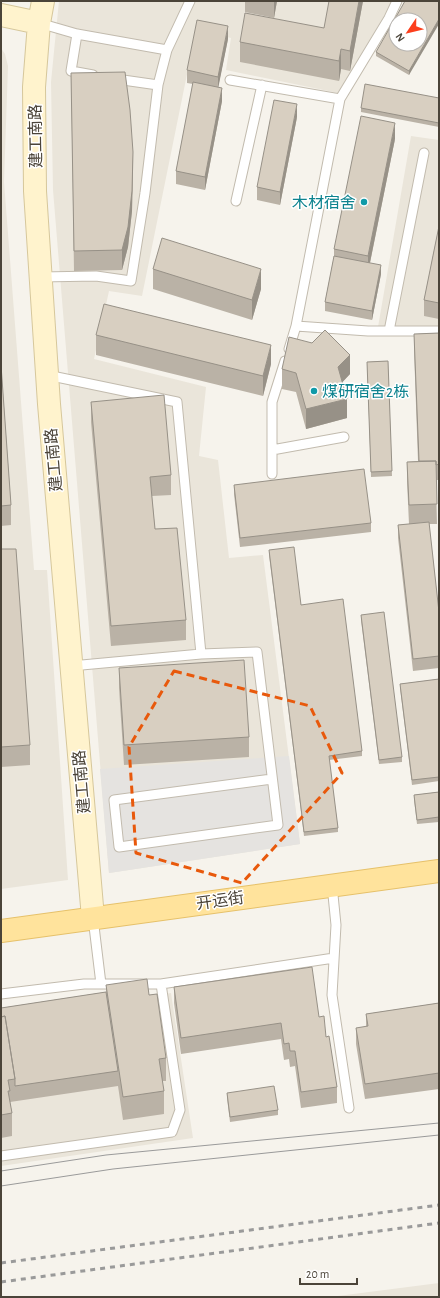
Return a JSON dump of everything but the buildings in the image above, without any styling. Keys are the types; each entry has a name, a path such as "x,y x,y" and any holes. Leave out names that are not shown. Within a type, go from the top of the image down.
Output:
{"main road":[{"name":"开运街","path":"1,931 439,870"}],"street":[{"name":"建工南路","path":"43,1 39,23 34,87 35,191 42,277 47,375 93,918"},
{"path":"1,15 39,23"}],"lane":[{"path":"42,277 96,276 131,281 145,193 158,86 167,50 190,1"},
{"path":"272,474 272,402 296,326 340,99 389,18 397,1"},
{"path":"39,23 77,34 167,50"},
{"path":"77,34 71,71 158,86"},
{"path":"230,80 340,99"},
{"path":"236,201 262,85"},
{"path":"389,331 424,153"},
{"path":"296,326 368,331 439,331"},
{"path":"47,375 177,402 200,654"},
{"path":"272,450 344,437"},
{"path":"71,666 200,654 257,652 278,825 119,847 114,800 272,779"},
{"path":"332,885 336,925 332,995 349,1108"},
{"path":"93,918 102,984"},
{"path":"1,994 84,984 161,984 334,958"},
{"path":"1,1156 172,1132 180,1110 161,984"}],"highlighted area":[{"path":"174,671 310,706 342,773 242,883 136,853 129,747"}],"shaded area":[{"path":"59,1 393,1 338,93 226,70 231,38 196,30 142,296 109,291 94,359 206,387 199,456 218,460 229,558 263,555 300,844 109,873 53,190 51,82"},
{"path":"1,48 5,54 8,66 4,182 34,570 47,570 68,880 1,889"},
{"path":"411,136 439,140 439,326 378,327"},
{"path":"289,756 300,844 109,873 100,769"},
{"path":"171,993 193,1138 1,1166 1,1018"},
{"path":"439,1283 439,1297 330,1297"}],"tram line":[{"path":"1,1171 106,1155 439,1123"},
{"path":"1,1186 113,1169 439,1135"}],"railway":[{"path":"1,1263 439,1205"},
{"path":"1,1282 439,1223"}],"place":[{"name":"木材宿舍","path":"364,202"},
{"name":"煤研宿舍2栋","path":"314,391"}]}
